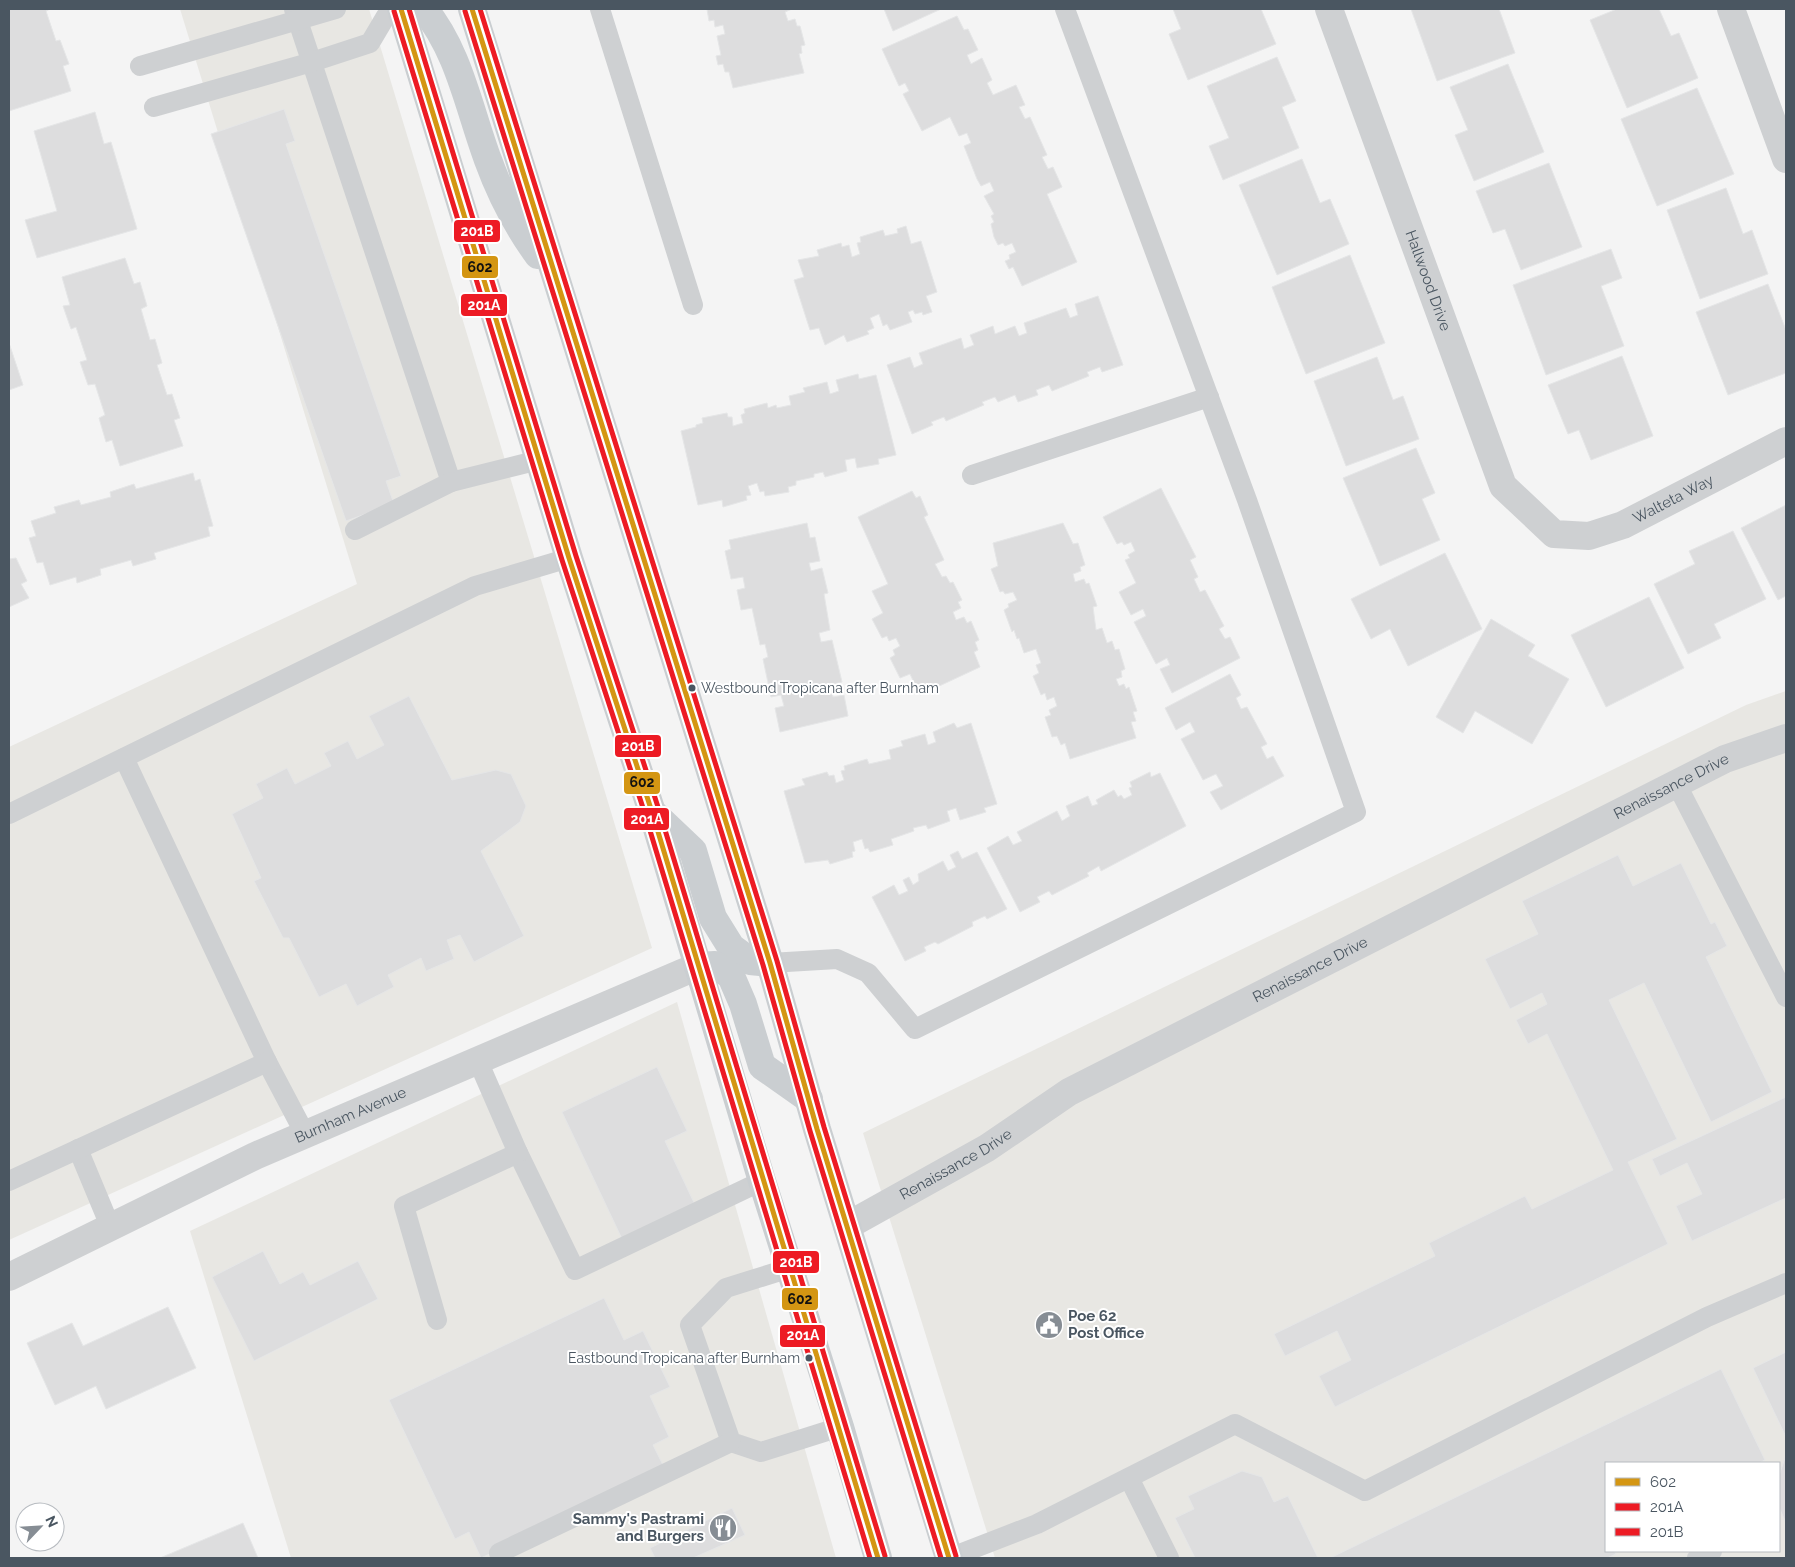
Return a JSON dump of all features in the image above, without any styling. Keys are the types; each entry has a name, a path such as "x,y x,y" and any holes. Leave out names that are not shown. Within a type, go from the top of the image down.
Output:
{"main road":[{"path":"472,9 770,963 808,1099 949,1558"},
{"path":"396,11 435,23 453,57 502,194 526,238 555,278"},
{"path":"396,11 569,558 652,812 762,1181 840,1427 878,1558"},
{"path":"652,812 693,851 713,918 730,947 750,961 770,963"},
{"path":"698,966 714,965 730,976 743,1004 762,1066 808,1099"}],"street":[{"name":"Hallwood Drive","path":"1328,9 1504,486 1554,534"},
{"path":"1731,9 1786,159"},
{"name":"Walteta Way","path":"1554,534 1589,536 1623,525 1786,441"},
{"name":"Renaissance Drive","path":"847,1226 987,1148 1069,1092 1724,759 1786,738"},
{"name":"Burnham Avenue","path":"9,1277 110,1226 305,1134 698,966"}],"lane":[{"path":"140,66 296,15 336,9"},
{"path":"600,9 693,305"},
{"path":"770,963 837,959 868,973 915,1029 1356,812 1209,397 1065,9"},
{"path":"154,107 312,62 370,43 396,11"},
{"path":"296,15 451,482"},
{"path":"972,474 1209,397"},
{"path":"355,530 451,482 539,460"},
{"path":"9,814 475,586 569,558"},
{"path":"124,758 267,1062 305,1134"},
{"path":"1676,783 1786,997"},
{"path":"478,1061 518,1153 575,1270 762,1181"},
{"path":"9,1181 267,1062"},
{"path":"78,1149 110,1226"},
{"path":"437,1320 404,1206 518,1153"},
{"path":"731,1442 690,1325 726,1288 790,1268"},
{"path":"949,1558 1037,1524 1235,1424 1365,1491 1708,1317 1781,1290"},
{"path":"499,1553 731,1442 761,1452 840,1427"},
{"path":"1129,1478 1169,1558"},
{"path":"1697,1558 1710,1552"}],"shaded area":[{"path":"180,9 369,9 652,948 9,1240 9,747 357,584"},
{"path":"1786,691 1786,1558 995,1558 863,1133 1746,705"},
{"path":"677,1002 836,1558 291,1558 190,1231"}],"building":[{"path":"9,9 50,9 46,11 56,41 60,40 69,64 63,66 71,91 9,111"},
{"path":"707,9 792,9 785,12 788,21 795,19 797,26 800,26 805,45 801,46 802,53 799,54 804,73 733,88 729,72 725,72 723,64 718,65 716,56 721,55 717,36 725,34 723,25 715,27 714,20 709,21"},
{"path":"884,9 941,9 893,31"},
{"path":"1173,9 1261,9 1276,44 1188,80 1169,34 1181,29"},
{"path":"1411,9 1499,9 1515,53 1437,81"},
{"path":"1617,9 1659,9 1671,36 1679,33 1698,78 1627,108 1590,20"},
{"path":"957,16 964,30 968,29 978,50 967,55 971,64 982,58 992,80 987,83 993,95 1016,85 1025,105 1019,107 1025,119 1030,117 1047,155 1042,157 1048,169 1053,167 1062,187 1047,194 1077,262 1022,286 1013,267 1009,269 1005,261 1010,259 1009,255 1016,252 1012,243 1005,246 1003,243 998,245 994,237 991,224 994,222 991,216 994,214 984,196 994,191 990,182 981,186 977,179 964,146 971,143 967,133 959,136 950,117 922,131 903,94 909,91 905,83 899,86 882,49"},
{"path":"1277,57 1296,101 1282,107 1299,148 1223,180 1209,146 1229,138 1207,86"},
{"path":"1508,64 1544,152 1474,181 1455,135 1468,130 1450,87"},
{"path":"1697,88 1734,174 1657,206 1621,119"},
{"path":"284,109 295,141 286,144 401,476 386,481 394,504 346,521 211,134"},
{"path":"95,112 104,144 111,142 137,229 37,258 25,220 57,211 34,131"},
{"path":"1302,159 1320,203 1330,199 1349,244 1277,275 1239,185"},
{"path":"1549,163 1582,247 1521,270 1505,229 1493,233 1476,191"},
{"path":"1726,188 1743,234 1752,230 1768,274 1700,299 1667,210"},
{"path":"906,226 911,244 921,241 937,292 926,296 932,312 923,315 922,312 915,314 913,310 908,312 912,322 890,330 887,324 883,326 879,314 870,318 874,328 867,331 869,334 847,342 844,335 825,345 819,328 810,330 794,280 804,277 798,260 819,256 817,250 841,243 842,247 849,245 852,257 860,254 857,243 861,242 860,237 883,230 885,236 898,233 897,229"},
{"path":"1611,249 1622,278 1601,286 1624,346 1546,375 1513,285"},
{"path":"1350,255 1385,343 1306,374 1272,287"},
{"path":"125,258 134,284 140,282 147,306 141,309 150,340 155,339 162,363 157,365 167,395 172,394 180,418 174,420 183,446 120,466 112,440 106,442 99,418 105,415 95,384 88,385 80,362 87,360 76,327 71,329 63,306 70,305 62,277"},
{"path":"1768,284 1786,330 1786,373 1728,395 1696,312"},
{"path":"1098,296 1123,365 1102,372 1100,367 1087,372 1089,376 1052,391 1049,385 1036,390 1038,395 1018,402 1015,395 998,402 995,397 982,402 984,405 946,421 944,417 931,422 933,425 912,434 887,365 910,357 914,368 923,364 919,353 961,338 964,349 974,345 970,335 993,326 995,334 1015,326 1019,336 1027,333 1024,323 1066,308 1070,318 1078,315 1075,304"},
{"path":"9,343 23,385 9,390"},
{"path":"1622,356 1653,436 1591,460 1579,430 1568,434 1548,385"},
{"path":"1377,357 1393,400 1403,396 1419,439 1346,466 1314,381"},
{"path":"858,374 859,379 876,375 896,455 878,459 879,464 857,468 855,458 845,460 847,471 825,477 823,472 814,474 814,477 796,481 796,485 788,487 789,492 765,496 764,491 760,492 757,483 748,486 751,495 746,496 747,500 723,507 722,500 698,505 681,431 703,423 702,418 727,413 728,417 732,417 733,426 743,423 741,415 745,413 744,409 767,403 768,408 776,405 777,408 791,405 789,396 805,392 803,388 827,382 830,394 839,391 836,380"},
{"path":"1416,448 1435,493 1422,499 1440,540 1380,566 1343,478"},
{"path":"193,473 195,481 200,479 213,526 208,527 210,536 154,553 156,559 133,566 131,560 100,569 101,575 77,583 76,577 50,585 43,562 37,563 29,538 36,536 31,521 56,513 54,507 79,500 81,505 111,497 110,492 134,484 136,489"},
{"path":"1161,488 1196,557 1190,560 1198,577 1194,579 1200,592 1205,590 1224,626 1219,629 1225,639 1230,637 1240,658 1172,693 1160,669 1170,665 1167,658 1156,664 1134,622 1146,616 1143,609 1131,615 1119,592 1136,583 1125,560 1130,558 1128,555 1135,551 1131,542 1124,545 1122,542 1117,544 1103,517"},
{"path":"912,491 916,498 920,496 928,515 924,517 944,560 935,564 942,577 946,576 950,583 953,582 962,600 958,602 961,608 953,612 956,620 964,617 967,623 971,621 979,640 975,642 978,650 974,652 980,667 920,695 910,674 900,678 890,658 895,655 893,650 900,646 896,638 889,641 887,636 882,638 872,619 883,613 872,591 888,584 858,517"},
{"path":"1786,505 1786,596 1778,600 1741,528"},
{"path":"807,523 810,538 815,537 820,561 809,563 811,571 822,568 828,593 824,594 830,630 819,633 821,642 832,640 842,682 830,685 833,697 844,695 848,716 780,732 775,708 784,706 781,695 771,697 763,659 768,657 765,644 760,645 752,608 741,610 737,590 745,588 743,577 731,579 725,551 731,549 729,540"},
{"path":"1063,523 1073,544 1078,543 1085,565 1080,567 1081,571 1073,574 1075,582 1084,579 1086,584 1089,583 1097,606 1093,607 1096,630 1102,628 1107,643 1112,641 1115,650 1119,649 1125,669 1121,671 1122,677 1116,679 1119,686 1124,684 1126,689 1129,687 1137,711 1133,712 1136,721 1131,722 1136,738 1070,759 1065,743 1061,745 1057,736 1052,737 1045,717 1051,715 1049,710 1057,706 1054,697 1047,700 1045,693 1041,695 1033,676 1039,673 1036,665 1041,663 1036,649 1024,653 1019,638 1017,639 1014,630 1012,632 1004,610 1009,607 1008,604 1017,600 1013,592 1005,594 1003,591 1000,592 991,569 998,566 993,543"},
{"path":"1733,531 1766,599 1714,624 1721,638 1688,654 1654,584 1695,564 1689,551"},
{"path":"1445,553 1482,629 1408,666 1390,629 1371,639 1351,599"},
{"path":"9,556 10,559 16,558 27,581 21,584 29,598 9,607"},
{"path":"1649,597 1684,668 1606,707 1571,635"},
{"path":"1491,619 1535,645 1528,656 1569,679 1532,744 1475,711 1463,733 1436,717"},
{"path":"1230,674 1241,695 1236,698 1241,709 1247,707 1267,744 1261,747 1267,759 1273,756 1284,776 1221,810 1210,792 1223,786 1216,774 1203,780 1181,739 1195,732 1190,722 1176,730 1165,708"},
{"path":"409,696 452,780 496,770 511,774 526,806 520,822 481,851 524,936 474,962 460,935 447,940 454,959 426,971 421,958 388,975 394,987 357,1006 346,984 319,997 289,938 283,938 254,881 261,878 232,814 263,798 256,784 287,768 295,784 331,766 324,753 348,741 357,759 384,745 369,716"},
{"path":"954,723 957,728 971,723 997,804 984,808 986,812 960,820 956,808 947,811 950,821 928,829 926,825 913,828 914,831 891,839 893,845 870,852 868,848 865,849 862,839 853,842 855,851 852,852 853,857 830,864 828,860 805,863 784,791 805,785 802,779 827,772 829,776 834,775 836,783 844,780 841,771 845,770 844,766 867,759 869,764 891,759 889,750 903,746 901,741 925,734 928,745 936,742 933,732"},
{"path":"1150,772 1151,777 1160,773 1186,826 1101,871 1099,866 1087,873 1089,876 1052,895 1049,891 1037,897 1040,902 1020,912 987,848 1008,836 1013,845 1022,841 1017,832 1057,811 1062,821 1070,816 1066,806 1088,796 1092,806 1098,804 1096,800 1114,790 1118,797 1121,795 1124,799 1132,795 1129,788 1132,787 1130,782"},
{"path":"958,851 962,859 977,852 1007,909 987,919 985,916 972,922 973,926 938,944 935,942 924,947 926,951 905,961 872,897 894,885 899,895 908,891 903,880 909,877 913,885 919,881 918,874 943,861 948,871 956,867 950,855"},
{"path":"1618,855 1633,886 1681,863 1711,924 1715,922 1727,946 1706,957 1772,1092 1711,1122 1644,983 1609,1000 1677,1139 1628,1162 1668,1244 1335,1407 1319,1376 1351,1360 1337,1331 1285,1356 1274,1334 1435,1256 1429,1243 1525,1196 1532,1209 1613,1170 1547,1034 1528,1044 1516,1020 1547,1004 1542,993 1510,1009 1485,959 1538,934 1522,901"},
{"path":"657,1067 687,1131 665,1141 696,1207 623,1241 562,1112"},
{"path":"1786,1097 1786,1198 1692,1241 1676,1206 1702,1194 1687,1163 1660,1176 1652,1159"},
{"path":"263,1251 280,1284 303,1272 310,1285 358,1261 378,1299 254,1361 212,1277"},
{"path":"604,1298 624,1340 643,1331 670,1387 650,1396 669,1437 653,1445 666,1471 481,1558 469,1532 455,1539 389,1400"},
{"path":"168,1307 196,1368 106,1409 96,1386 55,1405 27,1343 72,1323 83,1346"},
{"path":"1786,1352 1786,1437 1753,1368"},
{"path":"1721,1369 1765,1460 1761,1462 1605,1462 1605,1552 1615,1552 1616,1554 1607,1558 1330,1558"},
{"path":"1786,1455 1786,1523 1780,1509 1780,1473"},
{"path":"1242,1471 1262,1477 1274,1502 1288,1496 1318,1558 1195,1558 1175,1518 1194,1509 1188,1496"},
{"path":"732,1508 745,1535 693,1558 655,1558 650,1548"},
{"path":"243,1523 258,1558 160,1558"}],"transit line":[{"name":"602","path":"401,9 569,558 652,812 878,1558"},
{"name":"201B","path":"409,9 576,556 659,810 885,1556"},
{"name":"602","path":"472,9 770,963 817,1129 949,1558"},
{"name":"201B","path":"480,9 777,961 824,1127 956,1556"},
{"name":"201A","path":"394,11 562,560 645,814 870,1558"},
{"name":"201A","path":"465,11 763,965 810,1131 941,1558"}],"place":[{"name":"Westbound Tropicana after Burnham","path":"692,688"},
{"name":"Poe 62 Post Office","path":"1049,1325"},
{"name":"Eastbound Tropicana after Burnham","path":"809,1358"},
{"name":"Sammy's Pastrami and Burgers","path":"723,1528"}]}
